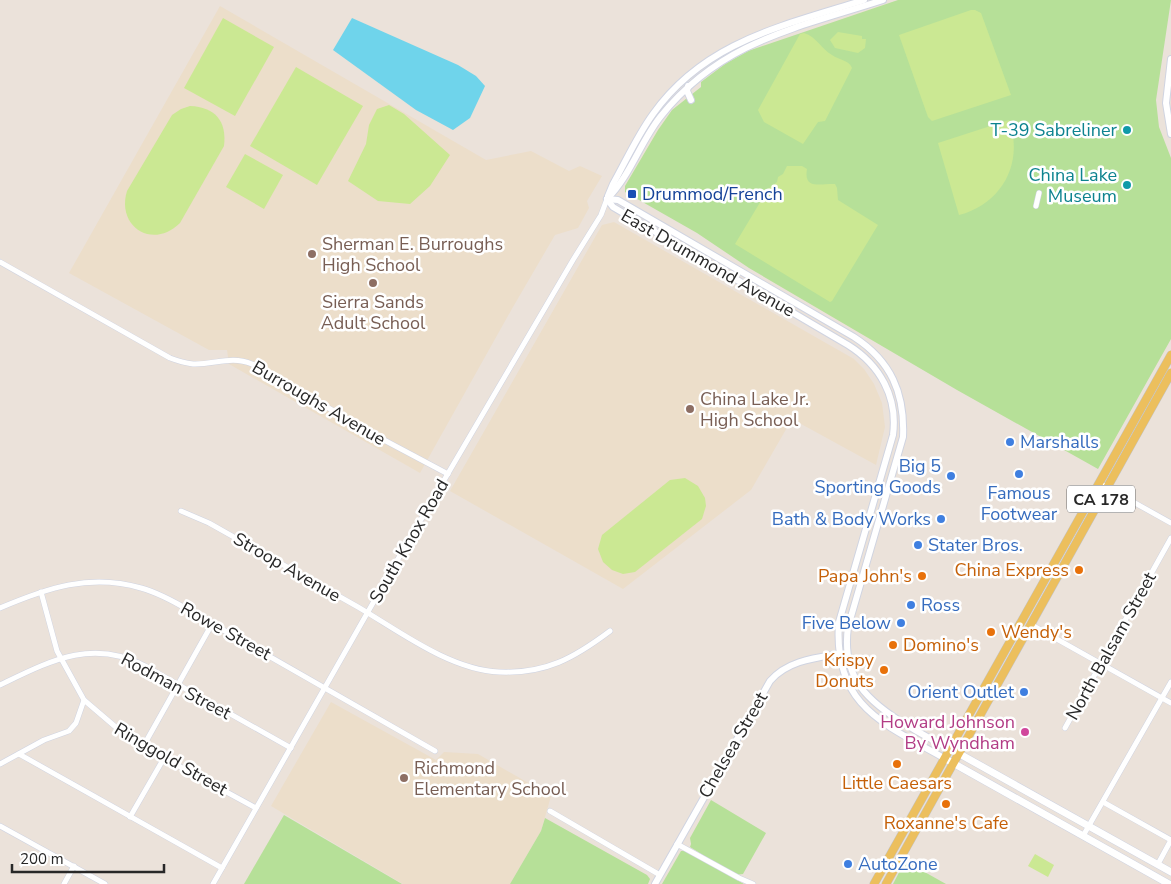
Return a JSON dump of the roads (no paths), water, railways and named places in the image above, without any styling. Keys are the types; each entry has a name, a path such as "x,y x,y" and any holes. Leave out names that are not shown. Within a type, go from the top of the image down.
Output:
{"main road":[{"name":"CA 178","path":"874,884 1171,355"},
{"name":"CA 178","path":"886,884 1171,374"},
{"path":"949,748 1171,872"},
{"path":"944,758 1169,884"}],"street":[{"path":"607,199 613,184 642,131 662,102 680,82 698,67 717,54 754,36 864,0"},
{"path":"607,199 619,187 660,118 688,87 723,59 759,40 884,0"},
{"path":"691,100 687,91 690,80 737,43"},
{"path":"1171,59 1166,103 1171,134"},
{"path":"1036,206 1039,193"},
{"name":"South Knox Road","path":"213,884 448,474 601,215 607,199"},
{"name":"East Drummond Avenue","path":"607,199 618,200 854,337 872,350 889,371 902,406 902,436 850,620 847,638 848,653 859,684 874,703 891,715 949,748"},
{"name":"East Drummond Avenue","path":"607,199 613,207 856,350 874,366 886,385 894,412 894,435 839,622 839,654 848,684 855,696 868,711 883,723 944,758"},
{"name":"Burroughs Avenue","path":"0,262 170,358 195,364 238,359 252,364 384,440 448,474"},
{"path":"1099,483 1171,524"},
{"name":"Stroop Avenue","path":"181,511 209,522 447,658 475,668 499,672 520,672 536,669 567,660 582,652 610,631"},
{"name":"North Balsam Street","path":"1065,728 1171,538"},
{"name":"Rowe Street","path":"0,608 40,592 81,582 126,584 161,595 326,687 435,751"},
{"name":"Ringgold Street","path":"40,592 61,659 84,700 118,730 164,758 256,808"},
{"path":"144,745 212,624"},
{"path":"1030,624 1171,702"},
{"name":"Rodman Street","path":"0,685 61,659 86,653 115,654 134,660 291,748"},
{"name":"Chelsea Street","path":"655,884 770,681 793,664 848,653"},
{"path":"1083,836 1171,682"},
{"path":"0,764 44,740 70,731 76,724 84,700"},
{"path":"18,754 222,868"},
{"path":"130,817 164,758"},
{"path":"1103,802 1171,840 1158,864"},
{"path":"550,811 660,875"},
{"path":"0,826 105,884"},
{"path":"677,844 752,884"},
{"path":"64,884 74,866"}],"water":[{"path":"352,18 458,65 476,76 485,86 470,118 453,130 416,110 333,50"}],"place":[{"name":"T-39 Sabreliner","path":"1127,130"},
{"name":"China Lake Museum","path":"1127,185"},
{"name":"Drummod/French","path":"632,194"},
{"name":"Sherman E. Burroughs High School","path":"312,254"},
{"name":"Sierra Sands Adult School","path":"373,283"},
{"name":"China Lake Jr. High School","path":"690,409"},
{"name":"Marshalls","path":"1010,442"},
{"name":"Famous Footwear","path":"1019,474"},
{"name":"Big 5 Sporting Goods","path":"951,476"},
{"name":"Bath & Body Works","path":"941,519"},
{"name":"Stater Bros.","path":"918,545"},
{"name":"China Express","path":"1079,570"},
{"name":"Papa John's","path":"922,576"},
{"name":"Ross","path":"911,605"},
{"name":"Five Below","path":"901,623"},
{"name":"Wendy's","path":"991,632"},
{"name":"Domino's","path":"893,645"},
{"name":"Krispy Donuts","path":"884,670"},
{"name":"Orient Outlet","path":"1024,692"},
{"name":"Howard Johnson By Wyndham","path":"1025,732"},
{"name":"Little Caesars","path":"897,764"},
{"name":"Richmond Elementary School","path":"404,778"},
{"name":"Roxanne's Cafe","path":"946,804"},
{"name":"AutoZone","path":"848,864"}]}
